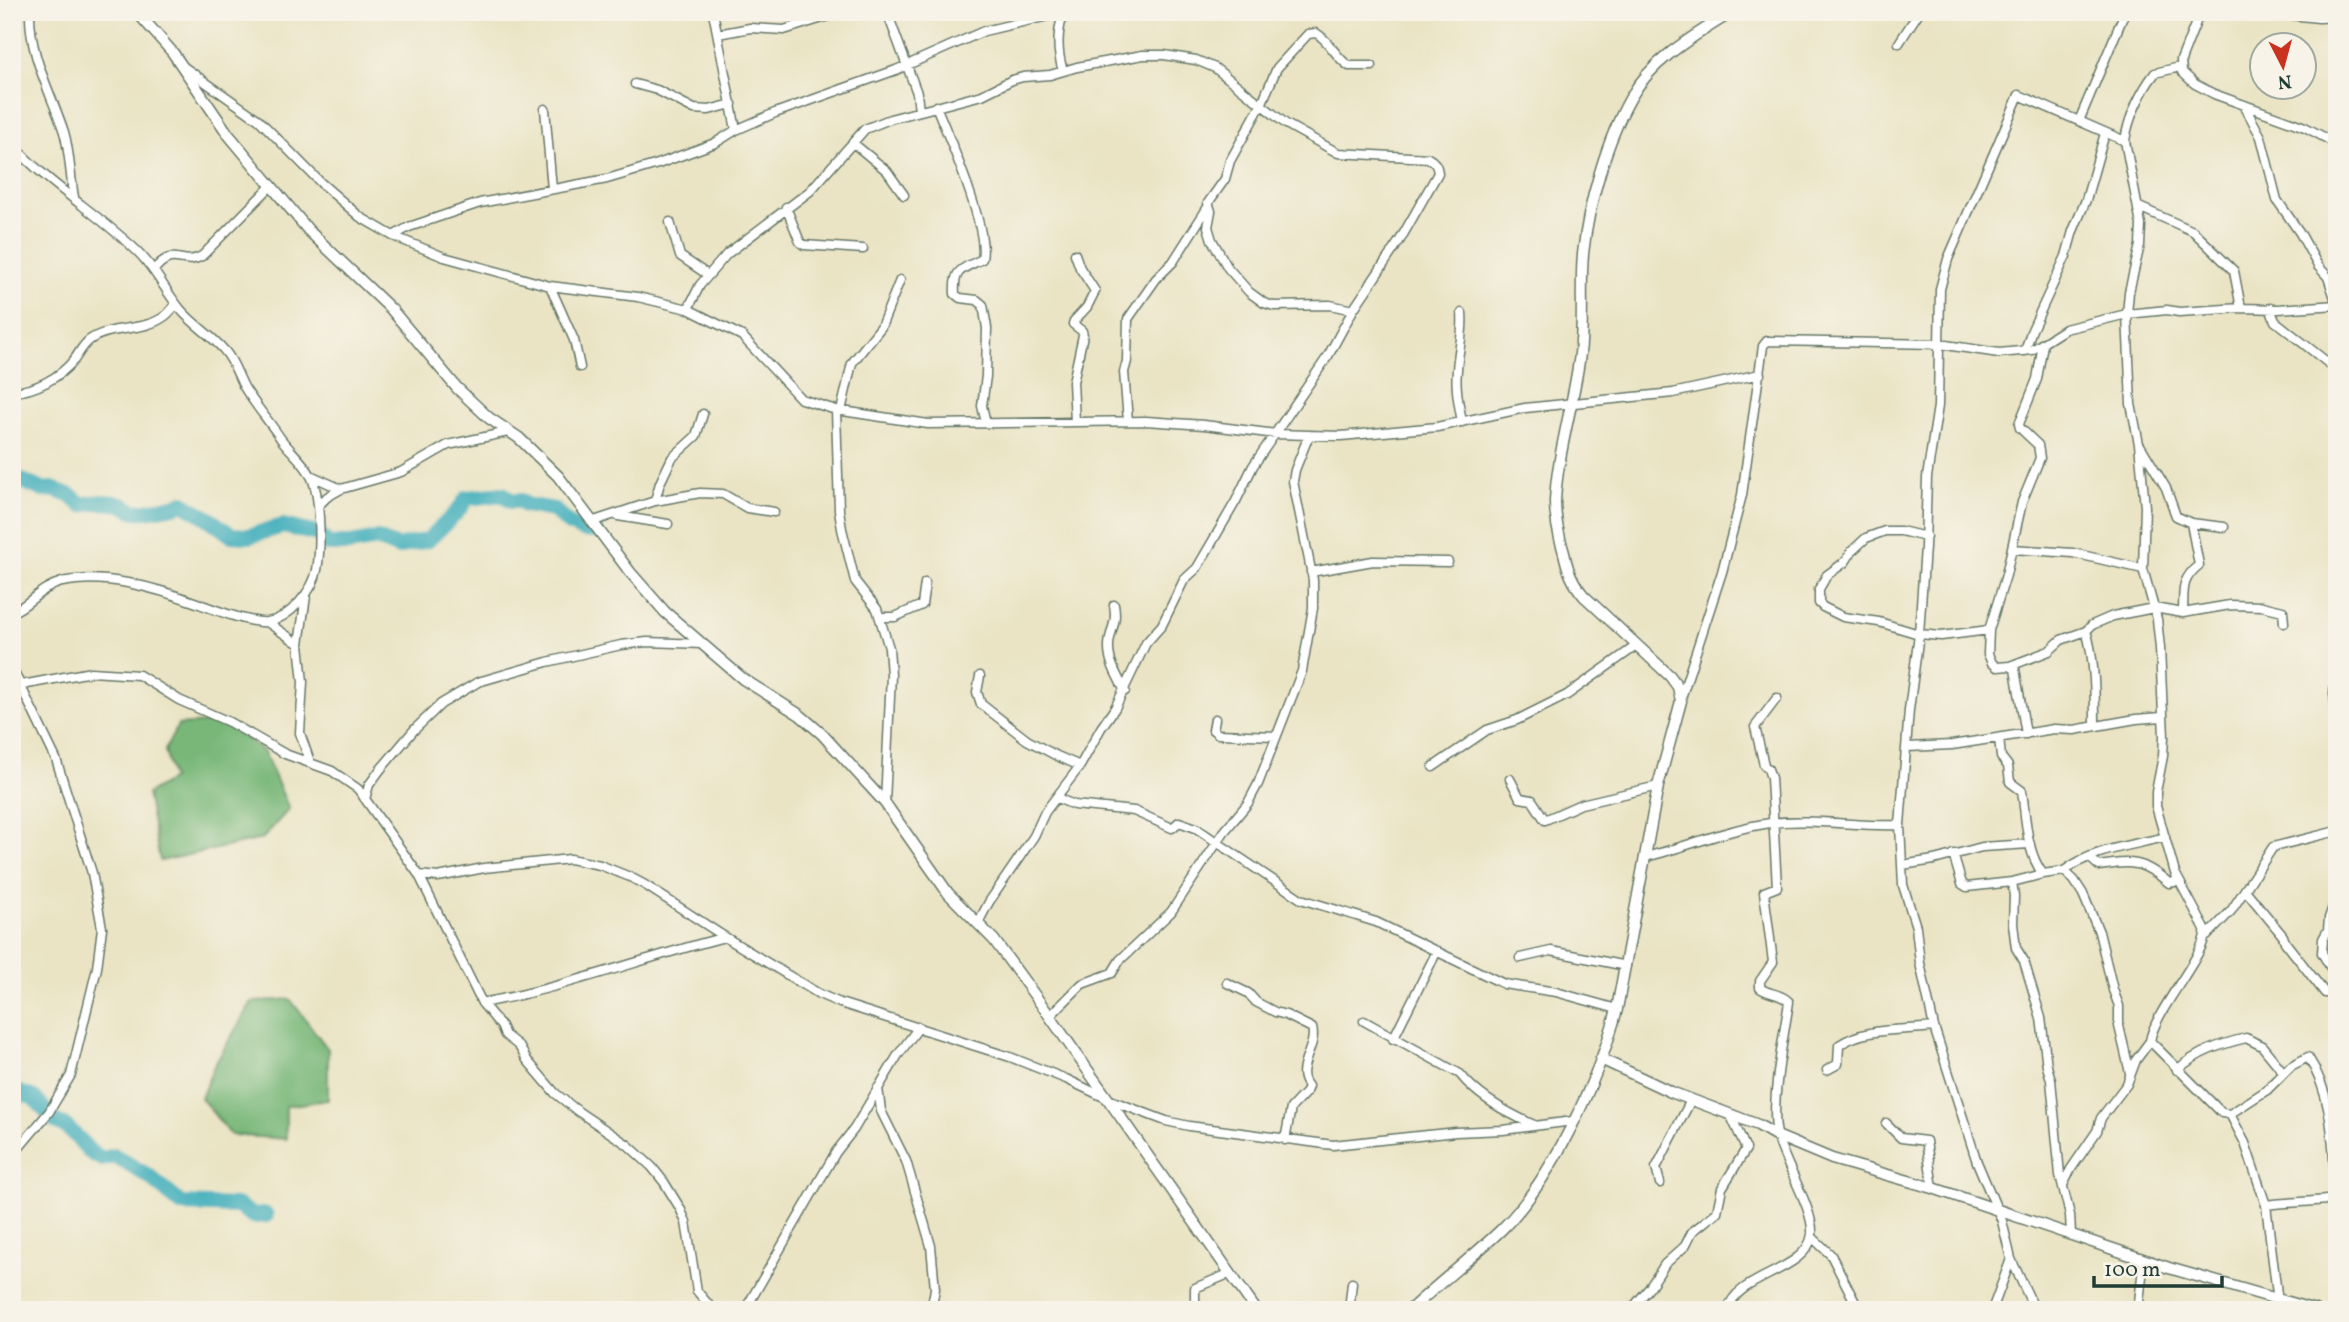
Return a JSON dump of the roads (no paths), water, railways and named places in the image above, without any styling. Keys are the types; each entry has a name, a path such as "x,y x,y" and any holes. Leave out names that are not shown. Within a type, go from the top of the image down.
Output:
{"street":[{"path":"30,12 31,36 36,57 65,135 74,197"},
{"path":"137,12 181,65 228,134 320,243 398,316 457,388 538,454 558,475 665,612 743,678 800,715 822,734 885,803 948,893 994,940 1110,1100 1256,1310"},
{"path":"713,12 736,130"},
{"path":"718,33 750,28 784,30 842,12"},
{"path":"887,12 917,93 919,111"},
{"path":"393,236 409,227 480,203 607,179 658,164 715,142 736,130 808,100 906,65 984,31 1065,12"},
{"path":"1063,71 1058,55 1061,22 1065,12"},
{"path":"1681,701 1678,687 1670,676 1584,596 1569,575 1555,503 1582,341 1582,275 1586,233 1597,183 1625,110 1639,85 1663,60 1732,12"},
{"path":"1899,43 1919,12"},
{"path":"2079,121 2126,12"},
{"path":"2200,12 2182,54 2180,66 2186,78 2244,105 2305,127 2337,144"},
{"path":"2291,12 2291,15 2337,17"},
{"path":"1128,421 1124,372 1127,361 1128,319 1156,279 1173,262 1225,179 1230,161 1261,105 1277,68 1294,47 1312,33 1323,37 1332,51 1349,66 1372,66"},
{"path":"688,309 700,285 727,254 810,191 865,130 876,123 982,95 1013,80 1143,55 1196,60 1215,68 1286,124 1338,153 1428,158 1434,161 1437,167 1438,173 1428,193 1400,240 1353,310 1328,356 1253,467 1197,568 1184,580 1162,625 1146,643 1125,691 1080,766 1045,812 1034,836 989,901 978,923"},
{"path":"181,65 259,120 334,195 360,217 393,236 444,257 550,286 638,297 688,309 742,336 801,400 838,411 928,424 1128,421 1204,425 1276,434 1393,433 1525,408 1673,393 1760,374"},
{"path":"2180,66 2155,73 2148,82 2126,130 2124,141 2141,225 2140,245 2129,292 2127,314 2131,404 2145,507 2143,569 2159,636 2164,755 2155,792 2179,881 2206,929 2207,936"},
{"path":"635,85 657,90 694,109 709,110 732,104"},
{"path":"2035,1310 2011,1259 1934,1027 1920,963 1916,927 1903,885 1900,825 1909,710 1919,634 1927,477 1938,406 1939,307 1943,274 2019,95 2124,141"},
{"path":"1410,1310 1502,1228 1522,1206 1541,1180 1573,1121 1601,1059 1617,1009 1626,966 1658,786 1681,701 1722,572 1742,495 1763,346 1772,340 1939,344 1999,353 2025,351 2043,344 2065,329 2127,314 2337,304 2328,277 2318,266 2300,233 2277,200 2261,137 2244,105"},
{"path":"936,106 962,169 983,239 982,259 963,266 954,289 960,298 976,300 983,305 987,328 982,406 986,423"},
{"path":"544,109 552,189"},
{"path":"2025,351 2066,256 2086,200 2105,132"},
{"path":"853,143 887,171 904,195"},
{"path":"12,144 56,186 74,197 120,235 154,270 192,323 224,350 235,365 244,386 310,475 318,506 318,561 316,575 306,596 299,644 303,682 300,733 310,762"},
{"path":"154,270 161,261 169,257 190,260 202,256 271,187"},
{"path":"786,207 800,242 804,245 863,249"},
{"path":"1208,207 1211,211 1208,227 1212,240 1228,268 1249,292 1264,303 1274,306 1330,304 1353,310"},
{"path":"2139,207 2193,230 2234,271 2241,308"},
{"path":"670,222 680,256 708,275"},
{"path":"1075,254 1095,292 1087,307 1074,321 1075,327 1082,331 1083,335 1073,382 1075,422"},
{"path":"885,803 891,659 881,617 855,581 842,529 838,498 838,411 852,363 881,327 900,280"},
{"path":"550,286 574,340 580,367"},
{"path":"12,392 33,390 59,374 91,339 157,320 176,304"},
{"path":"2270,309 2275,321 2337,370"},
{"path":"1462,313 1462,345 1456,385 1462,422"},
{"path":"2043,344 2037,379 2019,424 2038,445 2040,457 2021,502 2012,549 1989,629 1987,643 1992,663 1997,667 2011,666 2049,651 2061,640 2086,631 2092,625 2113,616 2154,608 2183,613 2230,605 2262,607 2283,611 2284,623"},
{"path":"655,501 672,458 696,436 703,414"},
{"path":"318,506 341,489 401,472 448,446 508,432"},
{"path":"1049,1016 1083,984 1112,974 1120,960 1171,912 1224,832 1248,803 1258,784 1302,671 1313,608 1311,572 1293,481 1309,435"},
{"path":"2138,444 2166,488 2176,516 2191,523 2224,527"},
{"path":"310,475 341,489"},
{"path":"594,521 655,501 701,493 723,494 747,508 774,512"},
{"path":"615,516 668,524"},
{"path":"2183,613 2184,580 2199,565 2191,523"},
{"path":"1926,537 1900,531 1885,531 1866,538 1845,562 1827,575 1818,596 1823,607 1843,617 1879,622 1919,634 1941,636 1989,629"},
{"path":"2012,549 2073,553 2143,569"},
{"path":"1311,572 1373,561 1448,562"},
{"path":"12,612 53,585 76,580 123,583 154,589 236,616 267,622 299,644"},
{"path":"881,617 895,617 922,605 925,583"},
{"path":"267,622 280,617 306,596"},
{"path":"1114,605 1115,626 1109,649 1125,691"},
{"path":"2086,631 2094,681 2095,726"},
{"path":"365,799 369,785 414,730 442,704 478,682 517,669 621,645 647,642 703,643"},
{"path":"1433,767 1487,730 1517,720 1567,695 1636,646"},
{"path":"2337,655 2334,694 2337,715"},
{"path":"2011,666 2015,669 2026,734"},
{"path":"12,668 56,759 92,873 102,928 97,968 71,1075 49,1112 12,1156"},
{"path":"22,685 91,672 139,675 179,701 229,722 285,754 310,762 345,779 358,789 419,875 482,1003 505,1035 519,1046 527,1060 555,1093 628,1145 664,1182 686,1222 697,1292 713,1310"},
{"path":"980,676 977,692 981,704 1027,740 1080,766"},
{"path":"1777,698 1755,727 1764,765 1771,778 1777,887 1764,892 1773,962 1760,981 1760,988 1767,993 1784,996 1789,1002 1775,1122 1777,1136 1808,1213 1812,1237 1831,1255 1858,1310"},
{"path":"1907,747 1952,744 2054,729 2074,730 2162,717"},
{"path":"1215,719 1213,730 1218,734 1276,736"},
{"path":"1999,738 2001,757 2008,766 2010,782 2022,791 2030,844 2036,864 2043,874"},
{"path":"1510,779 1520,798 1532,800 1545,820 1597,800 1658,786"},
{"path":"1056,798 1085,806 1121,808 1172,828 1179,822 1196,828 1301,900 1376,922 1504,984 1556,992 1617,1009"},
{"path":"1645,857 1681,848 1736,828 1773,823 1815,821 1900,825"},
{"path":"2063,1191 2064,1180 2097,1131 2101,1118 2127,1084 2130,1073 2150,1041 2169,999 2197,957 2207,936 2246,891 2273,848 2337,831"},
{"path":"1953,854 1962,884 1967,887 2012,882 2064,871 2107,850 2165,837"},
{"path":"1902,865 1982,846 2030,844"},
{"path":"2089,857 2099,866 2131,861 2154,871 2169,883 2179,881"},
{"path":"419,875 438,877 484,868 555,860 584,861 630,877 819,994 847,1006 1010,1057 1166,1121 1333,1145 1573,1121"},
{"path":"2064,871 2083,894 2099,932 2119,1006 2119,1026 2130,1073"},
{"path":"2012,882 2016,948 2024,961 2041,1018 2071,1234"},
{"path":"2246,891 2325,993 2336,994 2335,975 2322,953 2323,939 2337,895"},
{"path":"482,1003 526,995 725,937"},
{"path":"1393,1039 1437,951"},
{"path":"1520,958 1551,951 1626,966"},
{"path":"1227,983 1248,993 1256,1002 1312,1028 1315,1037 1302,1074 1303,1081 1308,1086 1291,1108 1285,1140"},
{"path":"1364,1021 1460,1074 1471,1087 1516,1117 1534,1125"},
{"path":"745,1310 836,1152 854,1129 919,1027"},
{"path":"1827,1070 1838,1063 1839,1045 1849,1038 1862,1034 1934,1027"},
{"path":"2177,1070 2217,1045 2246,1038 2262,1046 2284,1073"},
{"path":"2150,1041 2222,1112 2230,1114 2267,1090 2304,1057 2308,1057 2315,1066 2331,1116 2337,1200 2266,1205"},
{"path":"1601,1059 1832,1159 1933,1188 2279,1305 2315,1310"},
{"path":"878,1088 881,1111 906,1161 931,1246 934,1289 931,1310"},
{"path":"1660,1183 1656,1168 1691,1100"},
{"path":"2230,1114 2245,1143 2266,1205 2279,1305"},
{"path":"1631,1310 1665,1264 1685,1246 1692,1232 1717,1212 1722,1188 1746,1149 1731,1116"},
{"path":"1886,1123 1901,1138 1926,1141 1933,1188"},
{"path":"1727,1310 1742,1289 1784,1267 1797,1257 1812,1237"},
{"path":"1992,1310 2011,1259"},
{"path":"2138,1310 2144,1260"},
{"path":"1195,1310 1195,1288 1231,1273"},
{"path":"1349,1310 1352,1283"}],"waterway":[{"path":"12,479 71,496 82,505 111,502 139,511 183,503 231,535 249,536 283,526 318,534 328,544 350,544 377,539 397,547 428,540 458,511 467,498 503,494 511,501 554,510 569,524 583,530 595,531"},
{"path":"12,1090 34,1098 90,1152 102,1159 115,1156 150,1177 181,1204 238,1206 253,1216 266,1215"}]}
